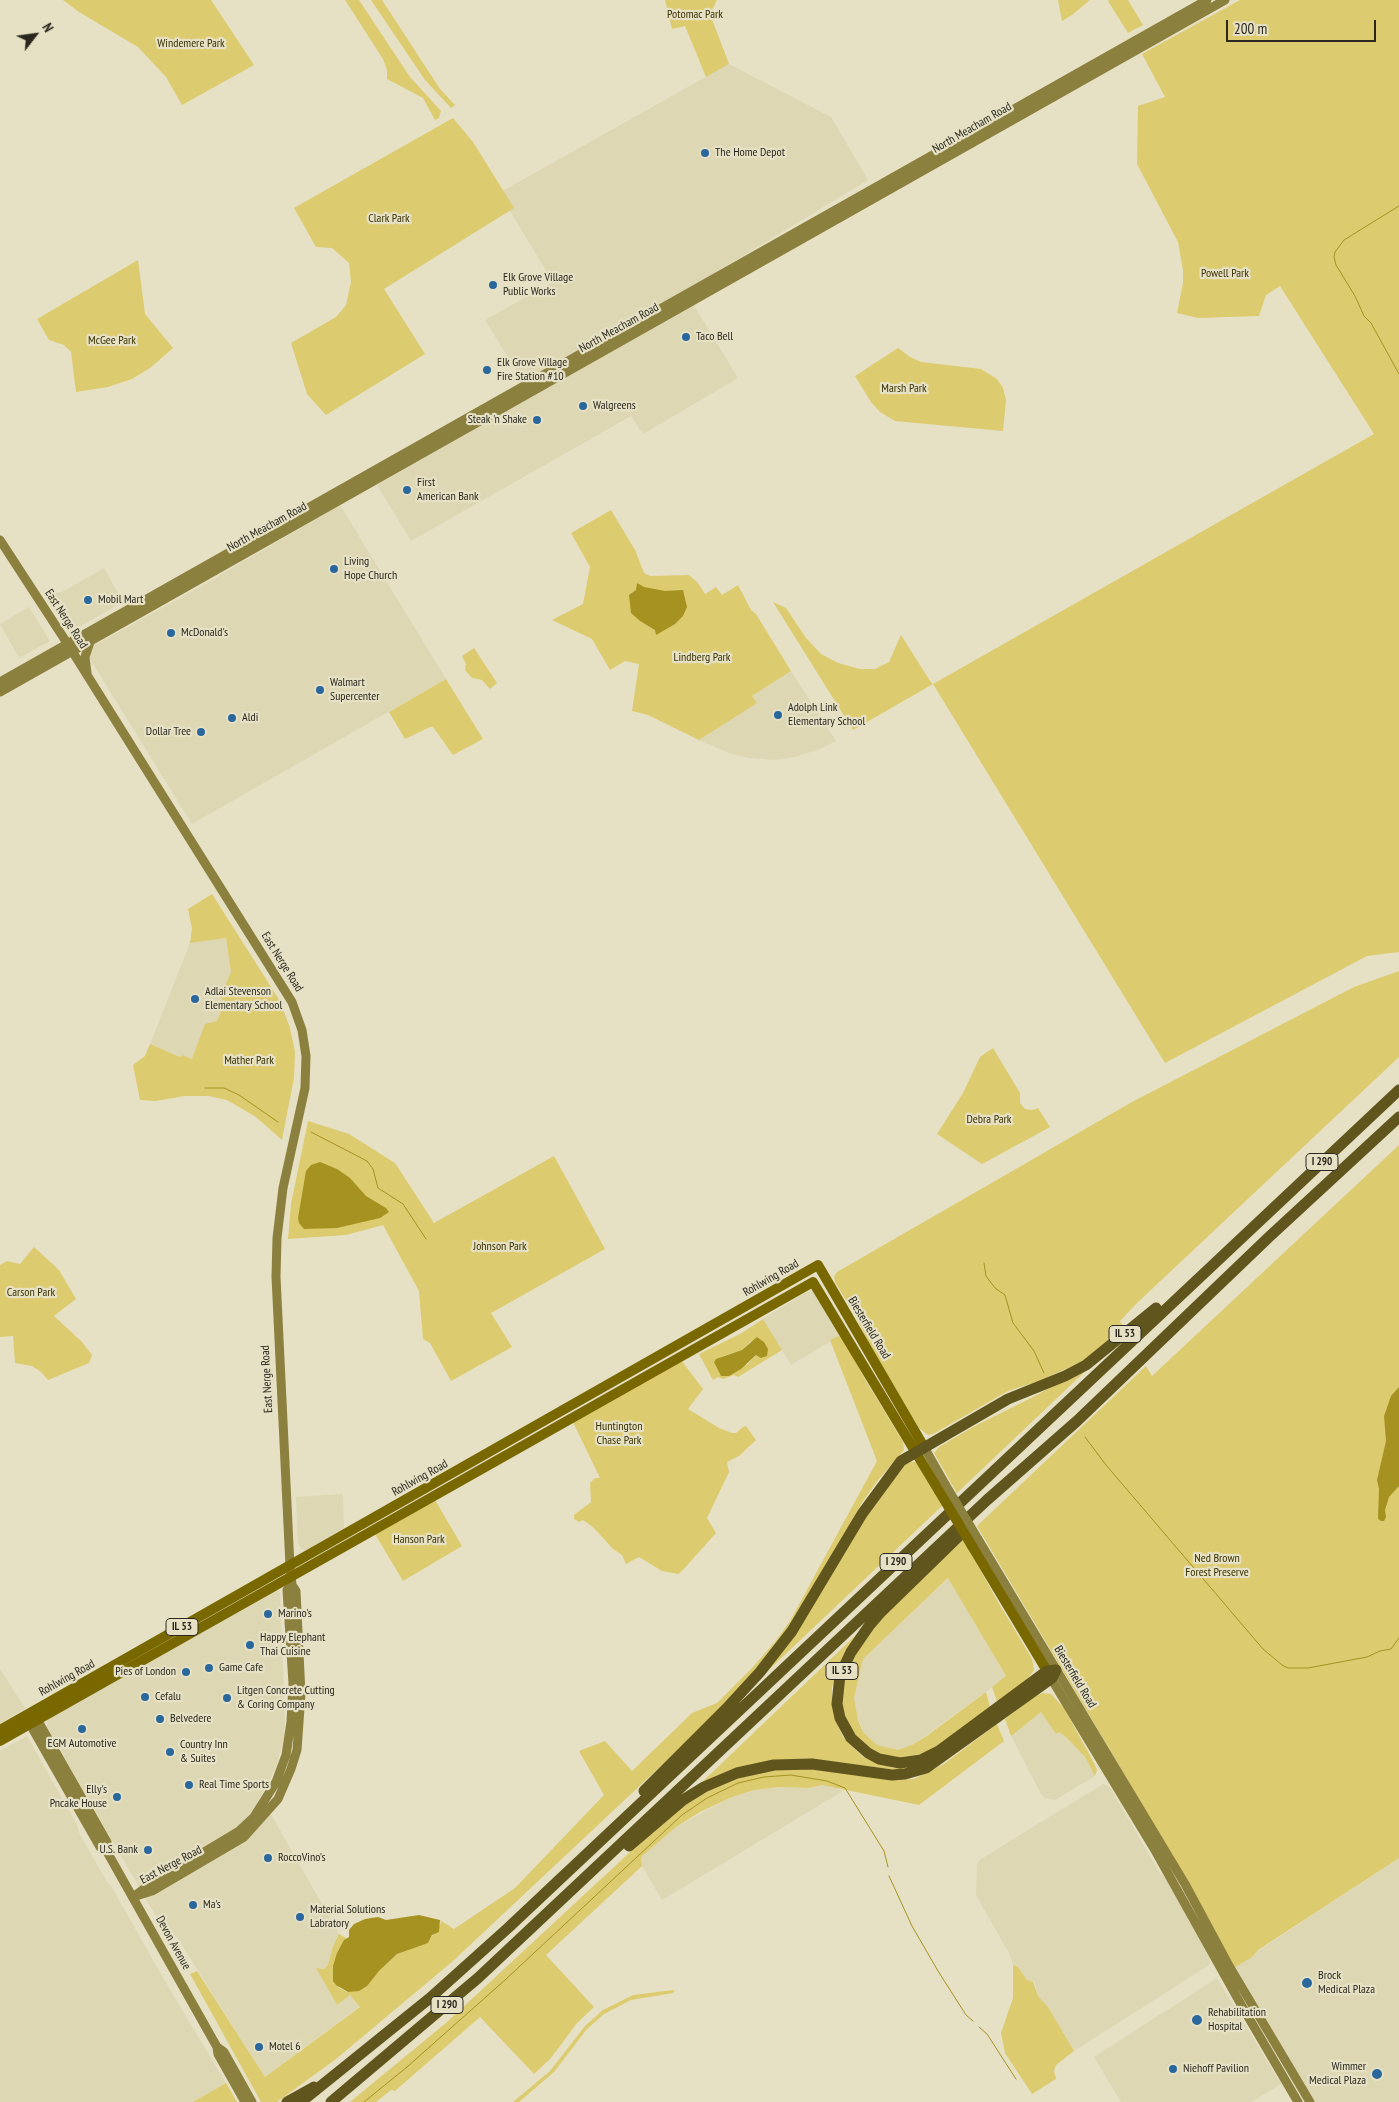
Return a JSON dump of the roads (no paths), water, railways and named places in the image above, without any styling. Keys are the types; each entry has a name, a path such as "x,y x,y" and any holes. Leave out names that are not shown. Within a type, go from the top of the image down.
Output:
{"highway":[{"name":"I 290","path":"302,2102 430,1998 508,1928 1399,1090"},
{"name":"I 290","path":"331,2102 478,1978 987,1500 1077,1421 1399,1117"},
{"name":"IL 53","path":"920,1450 1008,1400 1076,1371 1099,1355 1154,1310 1178,1297"},
{"path":"614,1827 657,1776 727,1708 760,1672 792,1631 849,1534 878,1490 901,1462 920,1450"},
{"name":"IL 53","path":"987,1500 967,1529 868,1626 844,1665 838,1689 837,1704 840,1718 845,1729 859,1747 879,1759 900,1763 921,1760 931,1756 986,1720 1052,1673"},
{"path":"557,1903 622,1852 683,1800 704,1787 738,1773 774,1765 812,1764 892,1775 905,1774 926,1768 939,1761 986,1720"},
{"path":"286,2102 300,2093 331,2079"}],"main road":[{"name":"North Meacham Road","path":"0,682 69,647 1207,0"},
{"name":"North Meacham Road","path":"0,692 69,647 91,639 1225,0"},
{"name":"East Nerge Road","path":"0,540 292,1002 302,1030 306,1073 283,1188 278,1228 276,1278 291,1576 287,1590 292,1683 291,1727 286,1755 276,1782 254,1816 239,1831 149,1885 133,1897"},
{"path":"87,676 85,657 91,639"},
{"name":"Rohlwing Road","path":"291,1576 818,1266"},
{"name":"Biesterfield Road","path":"818,1266 920,1450 1156,1852 1298,2102"},
{"name":"Rohlwing Road","path":"31,1717 291,1576 813,1282"},
{"name":"Biesterfield Road","path":"813,1282 920,1450"},
{"name":"Biesterfield Road","path":"1052,1673 1184,1884 1228,1964 1310,2102"},
{"name":"IL 53","path":"0,1730 31,1717"},
{"name":"IL 53","path":"0,1740 31,1717"},
{"name":"Devon Avenue","path":"31,1717 100,1847 106,1850 217,2047 224,2052 249,2101"}],"waterway":[{"path":"1399,206 1344,240 1335,252 1334,257 1336,265 1355,296 1364,316 1371,323 1399,374"},
{"path":"205,1088 224,1088 239,1095 278,1122"},
{"path":"311,1132 367,1161 373,1169 378,1188 403,1204 426,1239"},
{"path":"984,1263 986,1276 995,1288 1005,1295 1013,1323 1034,1351 1044,1373"},
{"path":"1085,1437 1106,1465 1263,1649 1282,1665 1288,1668 1308,1668 1367,1657 1380,1651 1391,1649 1399,1638"},
{"path":"364,2102 407,2067 505,1980 682,1815 707,1798 738,1783 764,1777 791,1775 827,1781 845,1788 884,1851 888,1867"},
{"path":"889,1876 912,1926 938,1971 966,2015 973,2021"},
{"path":"979,2027 987,2034 1016,2079"}],"place":[{"name":"The Home Depot","path":"705,153"},
{"name":"Elk Grove Village Public Works","path":"493,285"},
{"name":"Taco Bell","path":"686,337"},
{"name":"Elk Grove Village Fire Station #10","path":"487,370"},
{"name":"Walgreens","path":"583,406"},
{"name":"Steak 'n Shake","path":"537,420"},
{"name":"First American Bank","path":"407,490"},
{"name":"Living Hope Church","path":"334,569"},
{"name":"Mobil Mart","path":"88,600"},
{"name":"McDonald's","path":"171,633"},
{"name":"Walmart Supercenter","path":"320,690"},
{"name":"Adolph Link Elementary School","path":"778,715"},
{"name":"Aldi","path":"232,718"},
{"name":"Dollar Tree","path":"201,732"},
{"name":"Adlai Stevenson Elementary School","path":"195,999"},
{"name":"Marino's","path":"268,1614"},
{"name":"Happy Elephant Thai Cuisine","path":"250,1645"},
{"name":"Game Cafe","path":"209,1668"},
{"name":"Pies of London","path":"186,1672"},
{"name":"Cefalu","path":"145,1697"},
{"name":"Litgen Concrete Cutting & Coring Company","path":"227,1698"},
{"name":"Belvedere","path":"160,1719"},
{"name":"EGM Automotive","path":"82,1729"},
{"name":"Country Inn & Suites","path":"170,1752"},
{"name":"Real Time Sports","path":"189,1785"},
{"name":"Elly's Pncake House","path":"117,1797"},
{"name":"U.S. Bank","path":"148,1850"},
{"name":"RoccoVino's","path":"268,1858"},
{"name":"Ma's","path":"193,1905"},
{"name":"Material Solutions Labratory","path":"300,1917"},
{"name":"Brock Medical Plaza","path":"1307,1983"},
{"name":"Rehabilitation Hospital","path":"1197,2020"},
{"name":"Motel 6","path":"259,2047"},
{"name":"Niehoff Pavilion","path":"1173,2069"},
{"name":"Wimmer Medical Plaza","path":"1377,2074"}],"park label":[{"name":"Potomac Park","path":"695,15"},
{"name":"Windemere Park","path":"191,44"},
{"name":"Clark Park","path":"389,219"},
{"name":"Powell Park","path":"1225,274"},
{"name":"McGee Park","path":"112,341"},
{"name":"Marsh Park","path":"904,389"},
{"name":"Lindberg Park","path":"702,658"},
{"name":"Mather Park","path":"249,1061"},
{"name":"Debra Park","path":"989,1120"},
{"name":"Johnson Park","path":"500,1247"},
{"name":"Carson Park","path":"31,1293"},
{"name":"Huntington Chase Park","path":"619,1434"},
{"name":"Hanson Park","path":"419,1540"},
{"name":"Ned Brown Forest Preserve","path":"1217,1566"}]}
